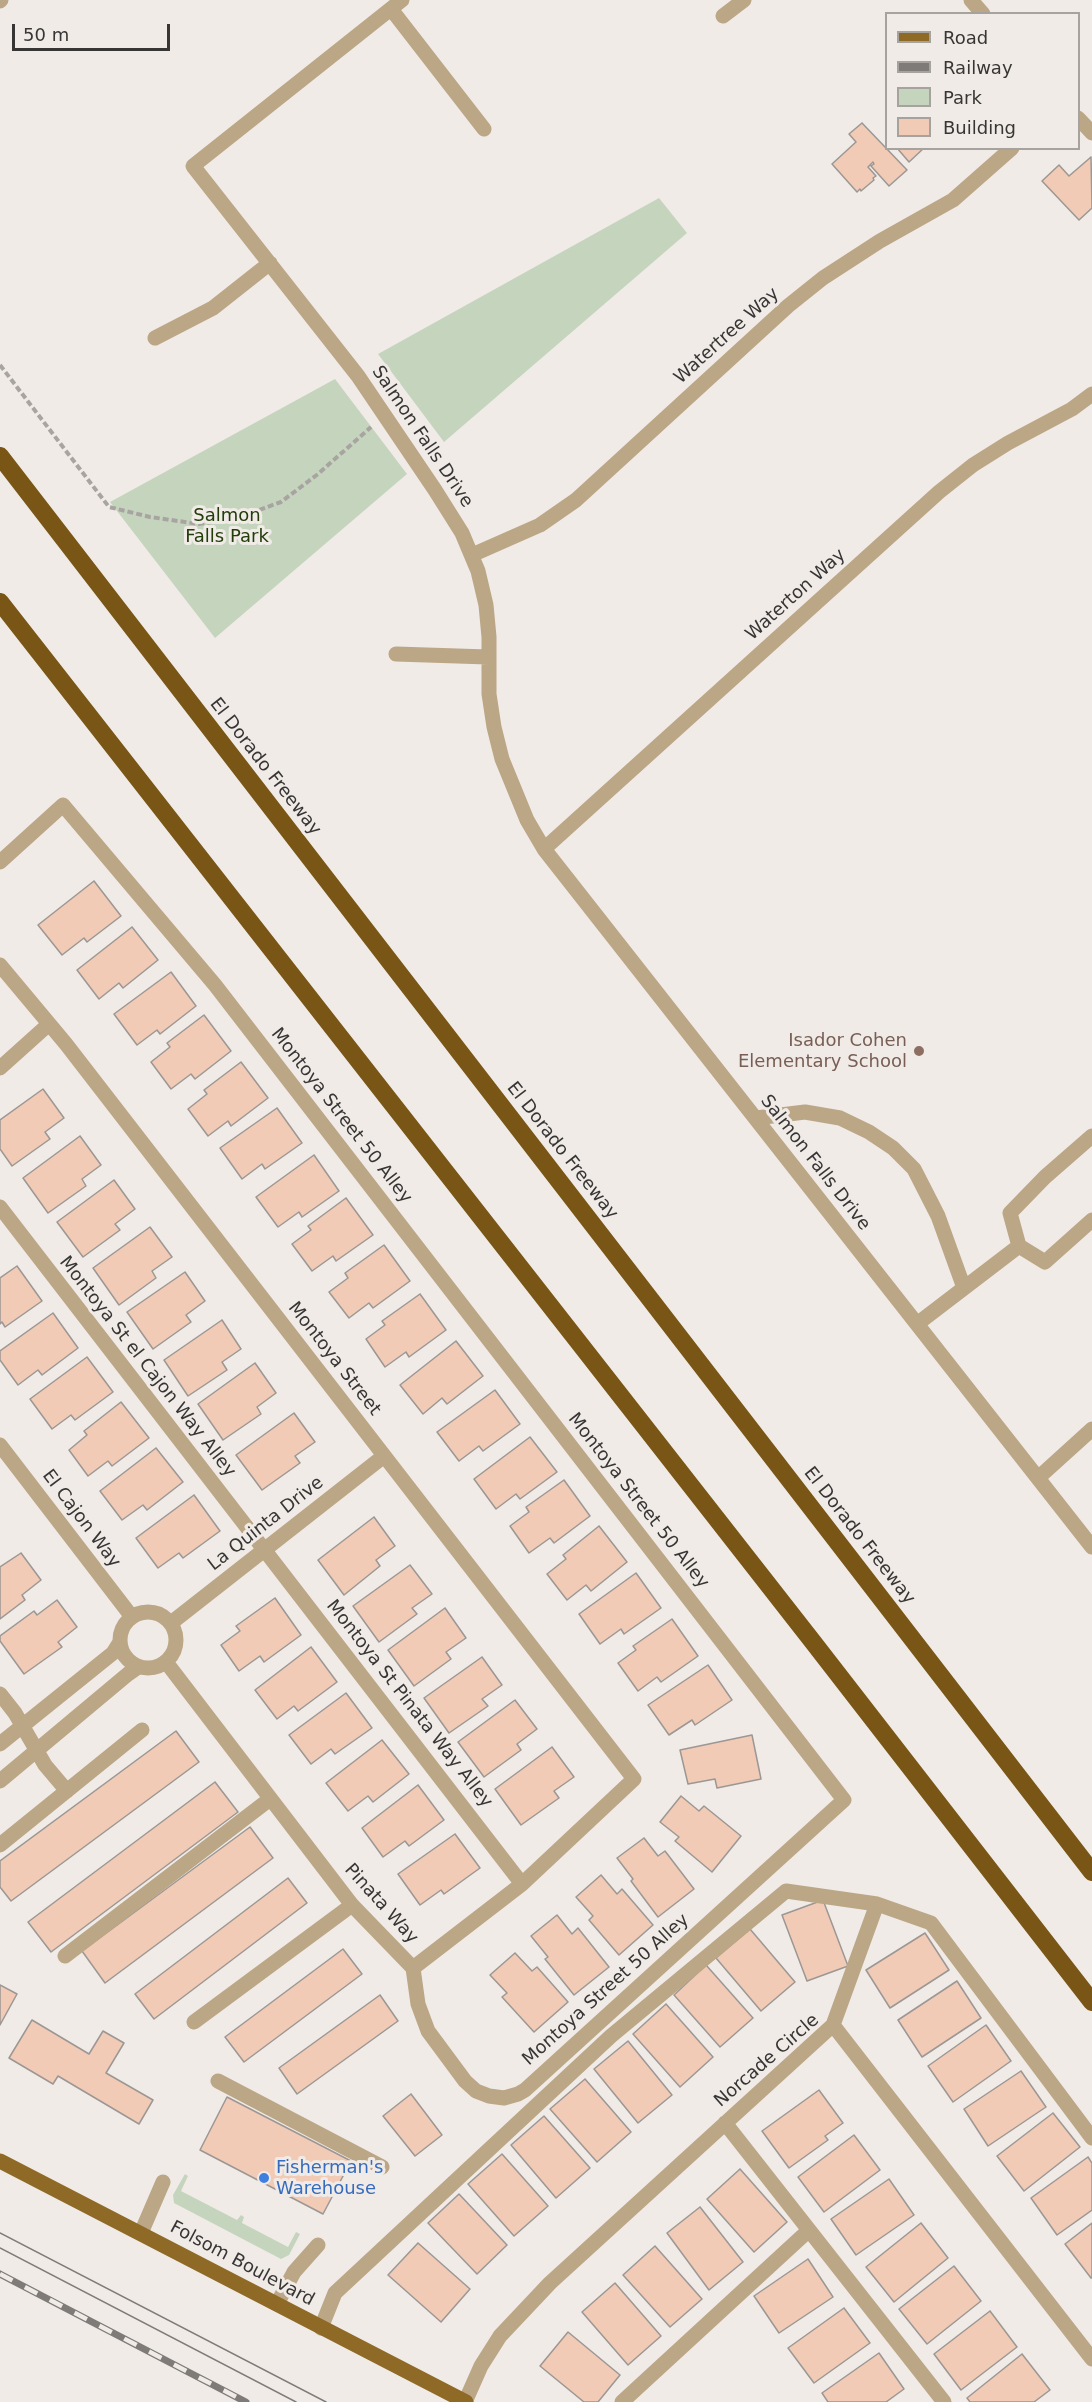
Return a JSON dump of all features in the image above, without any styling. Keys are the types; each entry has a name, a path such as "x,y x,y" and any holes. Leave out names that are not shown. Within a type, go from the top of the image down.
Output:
{"highway":[{"name":"El Dorado Freeway","path":"0,456 1092,1872"},
{"path":"0,602 1092,2002"}],"main road":[{"name":"Folsom Boulevard","path":"0,2161 465,2402"}],"street":[{"path":"723,16 744,0"},
{"path":"971,0 981,12"},
{"name":"Salmon Falls Drive","path":"484,129 396,5 193,166 358,376 387,416 462,533 472,555 486,604 489,694 502,759 522,810 544,849 1092,1547"},
{"path":"1080,120 1092,133"},
{"name":"Watertree Way","path":"472,555 540,525 576,500 788,306 823,278 880,241 954,201 1010,150"},
{"path":"155,338 213,308 270,263"},
{"name":"Waterton Way","path":"544,849 939,492 973,465 1008,443 1072,409 1092,394"},
{"path":"396,654 488,657"},
{"name":"Montoya Street 50 Alley","path":"0,862 63,805 215,985 844,1800 518,2094 504,2098 489,2097 476,2091 465,2081 436,2043 425,2024 418,2004 413,1968"},
{"name":"Montoya Street","path":"0,965 49,1024 634,1779"},
{"path":"0,1068 49,1024"},
{"path":"756,1118 805,1112 840,1118 869,1132 893,1148 914,1169 938,1216 964,1288"},
{"path":"1092,1136 1045,1177 1010,1213 1019,1246 1045,1262 1092,1220"},
{"name":"Montoya St el Cajon Way Alley","path":"0,1208 264,1550"},
{"path":"917,1324 1019,1246"},
{"path":"1038,1478 1092,1429"},
{"name":"El Cajon Way","path":"0,1445 132,1617"},
{"name":"La Quinta Drive","path":"171,1623 384,1456"},
{"name":"Montoya St Pinata Way Alley","path":"264,1550 522,1884"},
{"path":"0,1744 113,1653 120,1642 122,1631 132,1617 148,1611 157,1612 171,1623 177,1636 175,1651 166,1662 152,1668 138,1667 125,1656 120,1642"},
{"name":"Pinata Way","path":"166,1662 352,1905 413,1968 522,1884 634,1779"},
{"path":"0,1781 138,1667"},
{"path":"0,1694 37,1751 68,1791"},
{"path":"0,1845 142,1730"},
{"path":"65,1956 270,1799"},
{"path":"321,2328 335,2293 611,2036 786,1891 877,1904 930,1923 1092,2138"},
{"path":"833,2025 877,1904"},
{"path":"194,2022 352,1905"},
{"name":"Norcade Circle","path":"465,2402 481,2366 500,2336 550,2283 833,2025 1092,2359"},
{"path":"218,2081 382,2167"},
{"path":"725,2123 944,2402"},
{"path":"141,2233 163,2182"},
{"path":"622,2402 808,2231"},
{"path":"277,2304 294,2272 318,2245"}],"path":[{"path":"0,365 109,507 150,517 199,524 237,518 281,501 387,416"}],"green space":[{"path":"659,198 687,233 444,442 378,354"},
{"name":"Salmon Falls Park","path":"335,379 407,474 215,638 110,502"},
{"path":"185,2174 188,2176 181,2191 237,2220 241,2215 244,2217 242,2223 288,2247 296,2232 300,2234 289,2255 281,2259 174,2203 173,2195"}],"building":[{"path":"862,123 885,147 885,150 888,150 907,170 889,186 871,166 873,162 868,167 876,176 874,180 857,192 832,164 856,142 849,134"},
{"path":"899,150 922,150 909,162"},
{"path":"1091,157 1092,208 1079,220 1042,181 1059,165 1069,176"},
{"path":"94,881 121,916 87,942 84,938 62,955 38,925"},
{"path":"132,927 158,960 123,988 119,983 99,999 77,970"},
{"path":"171,972 196,1006 160,1034 157,1030 137,1045 114,1014"},
{"path":"204,1015 231,1051 195,1079 191,1074 171,1089 151,1062 170,1047 167,1043"},
{"path":"241,1062 268,1098 231,1126 228,1121 208,1136 188,1109 207,1094 204,1090"},
{"path":"43,1089 64,1118 45,1132 50,1139 12,1166 0,1149 0,1120"},
{"path":"277,1108 302,1143 265,1169 262,1164 242,1179 220,1148"},
{"path":"80,1136 101,1165 82,1179 86,1186 48,1213 23,1178"},
{"path":"314,1155 339,1191 302,1217 299,1212 278,1227 256,1197"},
{"path":"114,1180 135,1209 115,1224 120,1230 83,1257 57,1222"},
{"path":"346,1198 373,1235 336,1261 333,1256 312,1271 292,1244 311,1230 308,1226"},
{"path":"150,1227 172,1257 152,1271 156,1278 119,1305 93,1268"},
{"path":"384,1245 410,1281 373,1308 369,1303 349,1318 329,1292 348,1278 345,1273"},
{"path":"17,1266 42,1301 5,1327 2,1322 0,1324 0,1278"},
{"path":"185,1272 205,1301 186,1315 191,1322 153,1349 127,1312"},
{"path":"420,1294 446,1330 409,1357 406,1352 385,1367 366,1339 385,1325 382,1321"},
{"path":"53,1313 78,1348 42,1375 38,1370 18,1385 0,1360 0,1351"},
{"path":"222,1320 241,1349 222,1362 227,1370 188,1396 164,1360"},
{"path":"456,1341 483,1376 447,1404 442,1398 423,1414 400,1385"},
{"path":"87,1357 113,1392 75,1420 71,1415 52,1429 30,1399"},
{"path":"255,1363 276,1393 257,1407 261,1414 223,1440 198,1404"},
{"path":"495,1390 520,1424 483,1451 479,1446 459,1461 437,1432"},
{"path":"121,1402 149,1438 112,1466 108,1461 88,1476 69,1450 87,1435 84,1431"},
{"path":"294,1413 315,1442 295,1456 300,1463 262,1490 236,1455"},
{"path":"530,1437 557,1472 520,1499 516,1494 496,1509 474,1479"},
{"path":"156,1448 183,1482 147,1510 143,1505 122,1520 100,1491"},
{"path":"564,1480 590,1516 554,1543 550,1538 529,1553 510,1526 529,1512 526,1507"},
{"path":"194,1495 220,1531 183,1558 179,1553 158,1568 136,1538"},
{"path":"374,1517 395,1546 376,1560 380,1566 344,1595 318,1560"},
{"path":"599,1526 627,1562 591,1591 586,1585 567,1600 547,1574 566,1559 563,1555"},
{"path":"21,1553 41,1580 22,1595 25,1600 0,1619 0,1567"},
{"path":"410,1565 432,1594 412,1608 417,1614 379,1642 353,1606"},
{"path":"636,1573 661,1608 624,1634 621,1629 600,1644 579,1614"},
{"path":"275,1598 301,1635 264,1662 260,1656 239,1671 221,1645 240,1631 236,1626"},
{"path":"57,1600 77,1627 58,1642 62,1647 24,1674 0,1641 0,1636 34,1611 37,1615"},
{"path":"445,1608 466,1638 446,1652 451,1659 414,1686 388,1650"},
{"path":"672,1619 698,1656 661,1682 657,1677 638,1691 618,1663 636,1650 633,1646"},
{"path":"311,1647 337,1682 298,1711 294,1706 277,1719 255,1690"},
{"path":"482,1657 502,1685 482,1699 488,1706 449,1733 424,1698"},
{"path":"708,1665 732,1700 695,1725 692,1720 669,1735 648,1705"},
{"path":"346,1693 372,1728 335,1754 331,1749 311,1764 289,1735"},
{"path":"515,1700 537,1729 517,1744 521,1750 484,1777 458,1742"},
{"path":"176,1731 199,1762 11,1901 0,1887 0,1861"},
{"path":"752,1735 761,1779 717,1788 715,1779 688,1784 680,1750"},
{"path":"382,1740 409,1774 373,1802 368,1796 348,1811 326,1783"},
{"path":"552,1747 574,1777 554,1791 559,1798 521,1825 495,1789"},
{"path":"215,1782 238,1812 51,1952 28,1922"},
{"path":"418,1785 444,1820 409,1846 405,1841 383,1857 362,1828"},
{"path":"681,1796 699,1811 704,1806 741,1836 712,1872 675,1841 679,1837 660,1822"},
{"path":"250,1827 273,1858 105,1983 82,1951"},
{"path":"455,1834 480,1868 444,1894 441,1890 420,1905 398,1874"},
{"path":"644,1838 658,1856 665,1851 694,1889 658,1917 617,1858"},
{"path":"601,1875 617,1894 622,1889 653,1925 619,1955 589,1920 593,1916 576,1897"},
{"path":"288,1878 307,1903 154,2019 135,1994"},
{"path":"823,1900 848,1966 807,1981 782,1915"},
{"path":"557,1915 572,1934 578,1928 609,1967 574,1995 545,1959 548,1957 531,1936"},
{"path":"750,1929 795,1982 761,2011 716,1958"},
{"path":"925,1933 949,1970 890,2008 866,1970"},
{"path":"343,1949 362,1974 244,2062 225,2037"},
{"path":"515,1953 532,1971 537,1967 568,2002 534,2032 502,1997 507,1993 490,1975"},
{"path":"706,1965 753,2018 720,2047 674,1995"},
{"path":"957,1981 981,2018 922,2057 898,2020"},
{"path":"0,1985 17,1994 0,2025"},
{"path":"380,1995 398,2021 297,2094 279,2068"},
{"path":"666,2004 713,2057 680,2087 633,2034"},
{"path":"32,2020 89,2054 103,2031 124,2043 106,2073 153,2100 139,2124 58,2076 53,2084 9,2058"},
{"path":"986,2025 1011,2061 953,2102 928,2066"},
{"path":"628,2041 672,2095 638,2123 594,2069"},
{"path":"1021,2071 1046,2107 988,2146 964,2109"},
{"path":"585,2079 631,2132 597,2162 550,2109"},
{"path":"819,2090 843,2123 825,2136 828,2140 789,2168 762,2131"},
{"path":"411,2094 442,2135 415,2156 383,2116"},
{"path":"227,2097 351,2161 323,2214 200,2150"},
{"path":"1053,2113 1080,2147 1024,2191 997,2156"},
{"path":"544,2116 590,2168 556,2198 511,2145"},
{"path":"854,2135 880,2170 824,2212 798,2177"},
{"path":"502,2154 548,2206 514,2236 468,2184"},
{"path":"1088,2157 1092,2163 1092,2210 1057,2235 1031,2198"},
{"path":"740,2169 787,2222 754,2252 707,2199"},
{"path":"889,2179 914,2215 856,2255 831,2219"},
{"path":"459,2194 507,2245 477,2274 428,2223"},
{"path":"700,2207 743,2262 709,2290 667,2233"},
{"path":"921,2223 948,2258 894,2302 866,2267"},
{"path":"1092,2223 1092,2278 1091,2278 1065,2244"},
{"path":"418,2243 470,2289 441,2322 388,2275"},
{"path":"655,2246 702,2299 670,2327 623,2275"},
{"path":"808,2259 833,2297 779,2333 754,2296"},
{"path":"954,2266 981,2301 927,2344 899,2309"},
{"path":"615,2283 661,2336 628,2365 582,2312"},
{"path":"844,2308 870,2343 814,2383 788,2348"},
{"path":"990,2311 1017,2347 961,2390 934,2354"},
{"path":"568,2332 620,2375 598,2402 584,2402 540,2366"},
{"path":"879,2353 904,2389 886,2402 828,2402 822,2393"},
{"path":"1022,2354 1050,2390 1034,2402 970,2402 967,2398"}],"tram line":[{"path":"0,2233 326,2402"},
{"path":"0,2248 296,2402"}],"railway":[{"path":"0,2274 246,2402"}],"place":[{"name":"Isador Cohen Elementary School","path":"919,1051"},
{"name":"Fisherman's Warehouse","path":"264,2178"}]}
